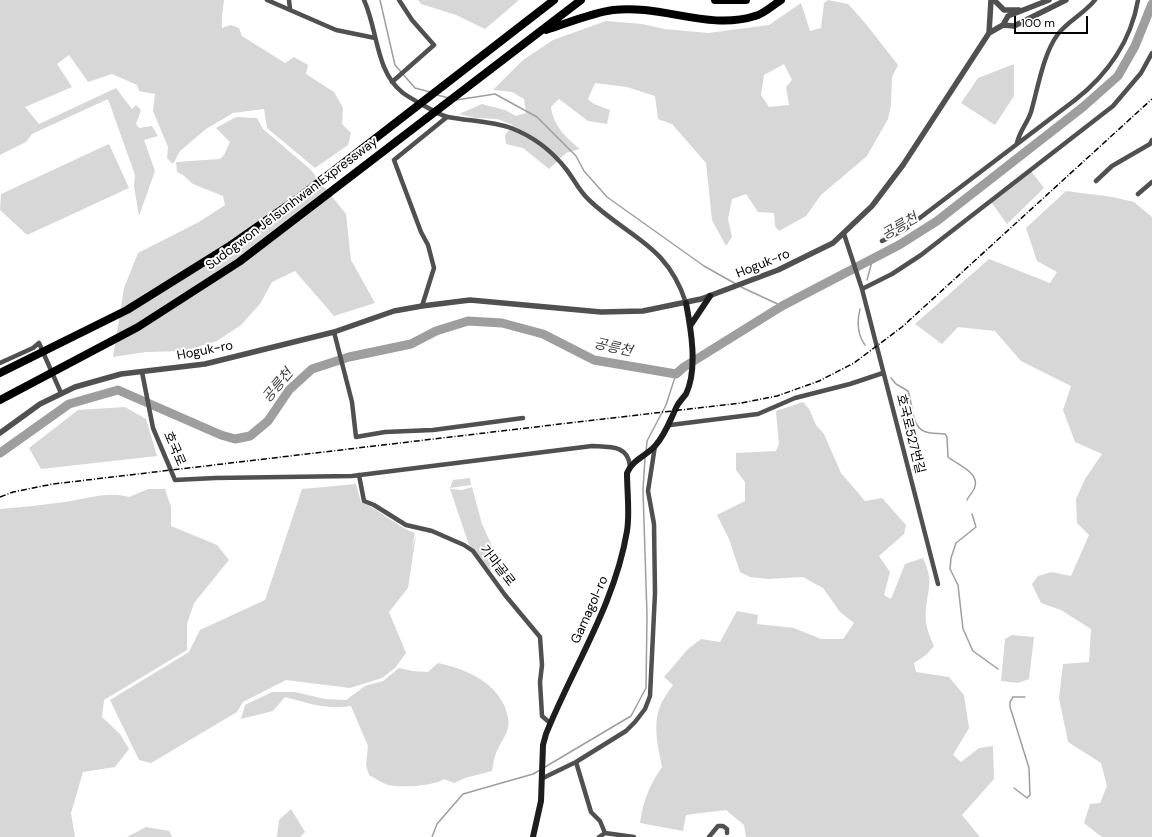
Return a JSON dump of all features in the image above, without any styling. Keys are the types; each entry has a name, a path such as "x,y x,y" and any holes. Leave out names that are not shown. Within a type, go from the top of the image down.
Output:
{"highway":[{"path":"532,17 544,0"},
{"name":"Sudogwon Je1sunhwan Expressway","path":"0,373 127,310 228,247 316,185 554,0"},
{"name":"Sudogwon Je1sunhwan Expressway","path":"0,400 102,347 189,295 239,262 581,0"},
{"path":"715,0 746,0"},
{"path":"540,32 575,20 614,10 647,10 699,19 728,21 756,16 781,0"}],"main road":[{"path":"690,326 710,296"},
{"path":"632,465 655,446 670,425 677,406 686,393 690,377 692,347 686,303"},
{"name":"Gamagol-ro","path":"543,778 543,745 550,723 594,630 618,574 628,530 627,473 632,465"},
{"path":"533,837 541,801 543,778"}],"street":[{"path":"267,0 336,30 375,38"},
{"path":"289,0 290,9"},
{"path":"364,0 387,74 403,94 446,117 511,128 537,141 551,152 566,170 576,186 589,200 659,254 681,286 686,303"},
{"path":"392,82 434,46 412,20 399,0"},
{"path":"993,0 1004,10 1021,10"},
{"path":"989,33 993,0"},
{"name":"Hoguk-ro","path":"0,433 40,404 61,393 121,374 205,364 334,332 394,311 470,300 616,313 644,311 686,303 730,289 807,257 833,243 844,234 872,206 903,165 989,33 1003,25 1008,16 1049,0"},
{"name":"Hoguk-ro","path":"1003,25 1014,26 1066,0"},
{"path":"1018,143 1020,132 1031,112 1037,86 1053,41 1060,32 1094,0"},
{"path":"882,241 904,230 1098,81 1114,59 1128,35 1138,0"},
{"path":"862,289 892,274 920,255 1113,106 1141,73 1152,53"},
{"path":"422,306 434,268 428,245 421,232 394,160 446,117"},
{"path":"1096,181 1112,166 1150,144 1152,140"},
{"path":"1138,194 1152,182"},
{"name":"호국로527번길","path":"844,234 853,256 862,289 882,373 938,584"},
{"path":"334,332 352,402 356,437 385,432 433,430 523,418"},
{"path":"0,362 33,348 39,343 61,393"},
{"name":"호국로","path":"142,372 150,418 175,480 359,476"},
{"path":"670,425 758,414 795,398 850,384 882,373"},
{"path":"359,476 592,446 620,448 626,452 632,465"},
{"path":"543,778 576,762 630,727 645,709 650,696 655,593 654,524 648,491 655,446"},
{"name":"가마골로","path":"359,476 364,501 381,508 406,526 432,531 464,545 473,551 505,595 540,637 542,665 540,682 541,712 542,716 550,723"},
{"path":"576,762 590,812 600,821 605,833"},
{"path":"709,837 718,826 723,826 727,833"},
{"path":"599,837 605,833 634,837"}],"shaded area":[{"path":"0,0 224,0 222,28 231,25 239,28 242,36 285,63 294,57 308,65 306,74 334,92 343,108 342,124 351,133 348,145 315,168 267,128 264,109 233,113 206,129 180,151 173,164 167,158 168,147 153,111 155,94 139,91 137,85 112,74 88,82 69,55 57,64 72,87 25,107 39,124 116,88 132,109 136,105 141,110 136,124 139,128 152,126 158,136 144,140 155,171 139,216 134,186 135,175 108,99 32,134 26,142 0,155"},
{"path":"418,0 519,0 485,29 456,15 421,4"},
{"path":"828,0 848,4 866,24 898,65 892,77 891,105 888,119 867,156 821,195 806,216 779,231 775,226 774,213 758,212 746,194 732,199 728,219 732,237 726,246 712,220 706,163 672,124 658,119 655,96 627,87 595,83 588,99 594,104 610,110 607,124 588,121 559,99 551,107 554,120 565,136 580,149 566,153 549,169 523,148 506,144 505,135 513,125 497,119 475,118 459,114 482,104 505,110 516,116 526,113 524,99 512,92 493,90 523,60 553,40 606,21 642,24 664,29 708,33 769,25 801,3 810,31 821,28 824,3","holes":["784,64 792,80 786,87 789,105 769,107 761,95 764,75"]},
{"path":"1014,64 1014,96 995,125 961,103 978,78"},
{"path":"236,117 257,118 263,129 310,169 346,214 351,260 375,303 334,316 295,271 272,282 260,304 241,325 217,341 185,351 146,352 113,357 124,288 138,253 199,222 225,205 223,196 193,184 177,172 176,162 220,159 224,155 230,142 216,128"},
{"path":"109,144 129,188 27,235 0,210 1,194"},
{"path":"1031,171 1044,188 1007,224 991,202"},
{"path":"1066,191 1113,197 1134,202 1152,217 1152,837 1102,837 1084,823 1090,804 1100,803 1107,786 1101,763 1068,742 1059,698 1063,664 1089,662 1091,629 1061,610 1041,603 1032,584 1038,576 1051,572 1071,576 1089,535 1077,523 1076,499 1085,479 1102,454 1075,442 1063,410 1071,386 1021,361 995,331 958,327 942,344 915,324 989,259 1050,283 1057,272 1037,261 1026,228"},
{"path":"803,402 809,409 816,425 824,434 841,473 865,501 882,498 906,525 904,534 879,556 890,572 884,595 891,599 905,564 923,558 929,579 926,624 934,646 926,655 914,663 916,672 949,677 964,695 969,728 953,755 961,762 979,748 993,746 994,779 962,815 980,837 746,837 744,825 726,810 686,815 683,831 640,823 643,807 648,793 662,767 656,727 657,719 662,701 673,685 664,677 688,649 701,639 720,642 737,611 758,615 757,624 794,628 821,639 843,639 854,623 840,612 823,588 803,577 768,579 750,577 740,572 729,539 717,515 745,501 745,482 736,470 736,453 776,451 779,444 776,411"},
{"path":"125,407 146,419 157,456 41,469 29,448 78,410"},
{"path":"470,478 471,485 450,488 453,480"},
{"path":"356,484 361,502 415,533 412,548 416,535 408,588 389,612 406,653 395,668 382,678 350,688 286,680 243,702 237,712 151,763 139,760 110,700 189,652 200,630 265,600 302,489"},
{"path":"472,487 482,524 498,559 490,560 491,571 469,545 450,489 462,490"},
{"path":"148,489 165,489 171,507 171,526 217,545 229,560 194,603 187,624 187,650 104,700 102,717 120,734 129,749 115,767 83,772 71,813 75,837 0,837 0,509 65,502 105,495 121,495 129,497"},
{"path":"1012,635 1034,637 1029,679 1018,683 1001,681 1005,639"},
{"path":"438,663 468,672 477,677 493,690 505,707 509,725 496,753 492,771 465,778 454,783 444,779 417,786 388,785 369,775 366,765 368,746 351,706 334,707 309,704 285,697 273,711 241,719 245,705 272,692 295,692 325,699 346,700 365,686 383,681 399,668 428,672"},
{"path":"291,809 305,832 300,837 275,837 277,836 279,820"},
{"path":"146,827 169,831 172,837 127,837"}],"waterway":[{"path":"380,0 395,65 415,88 430,92"},
{"name":"공릉천","path":"0,453 69,404 118,390 221,435 235,439 250,436 268,421 289,390 312,369 349,357 411,344 436,331 468,321 502,323 543,334 594,360 676,374 684,367 782,306 899,245 937,221 1083,107 1118,76 1135,46 1152,4"},
{"path":"456,100 495,94 537,117 576,156 584,171 607,197 704,266 736,284"},
{"path":"437,95 449,98"},
{"path":"867,280 873,258"},
{"path":"741,287 782,306"},
{"path":"860,309 858,327 860,336 865,345"},
{"path":"646,452 647,441 666,405 676,374"},
{"path":"891,378 896,384 908,391 913,415 921,430 931,433 945,434 947,437 948,457 966,469 974,477 975,481 973,492 967,500"},
{"path":"545,767 631,716 646,688 647,615 643,490 645,458"},
{"path":"972,514 976,527 956,543 951,558 950,569 958,585 963,629 973,651 998,669"},
{"path":"1014,788 1027,798 1030,795 1029,768 1010,707 1010,702 1013,697 1025,697"},
{"path":"432,837 437,824 463,794 533,774 540,770"}],"railway":[{"path":"0,497 13,492 53,484 741,403 777,396 819,381 854,363 902,327 1152,99"}]}
